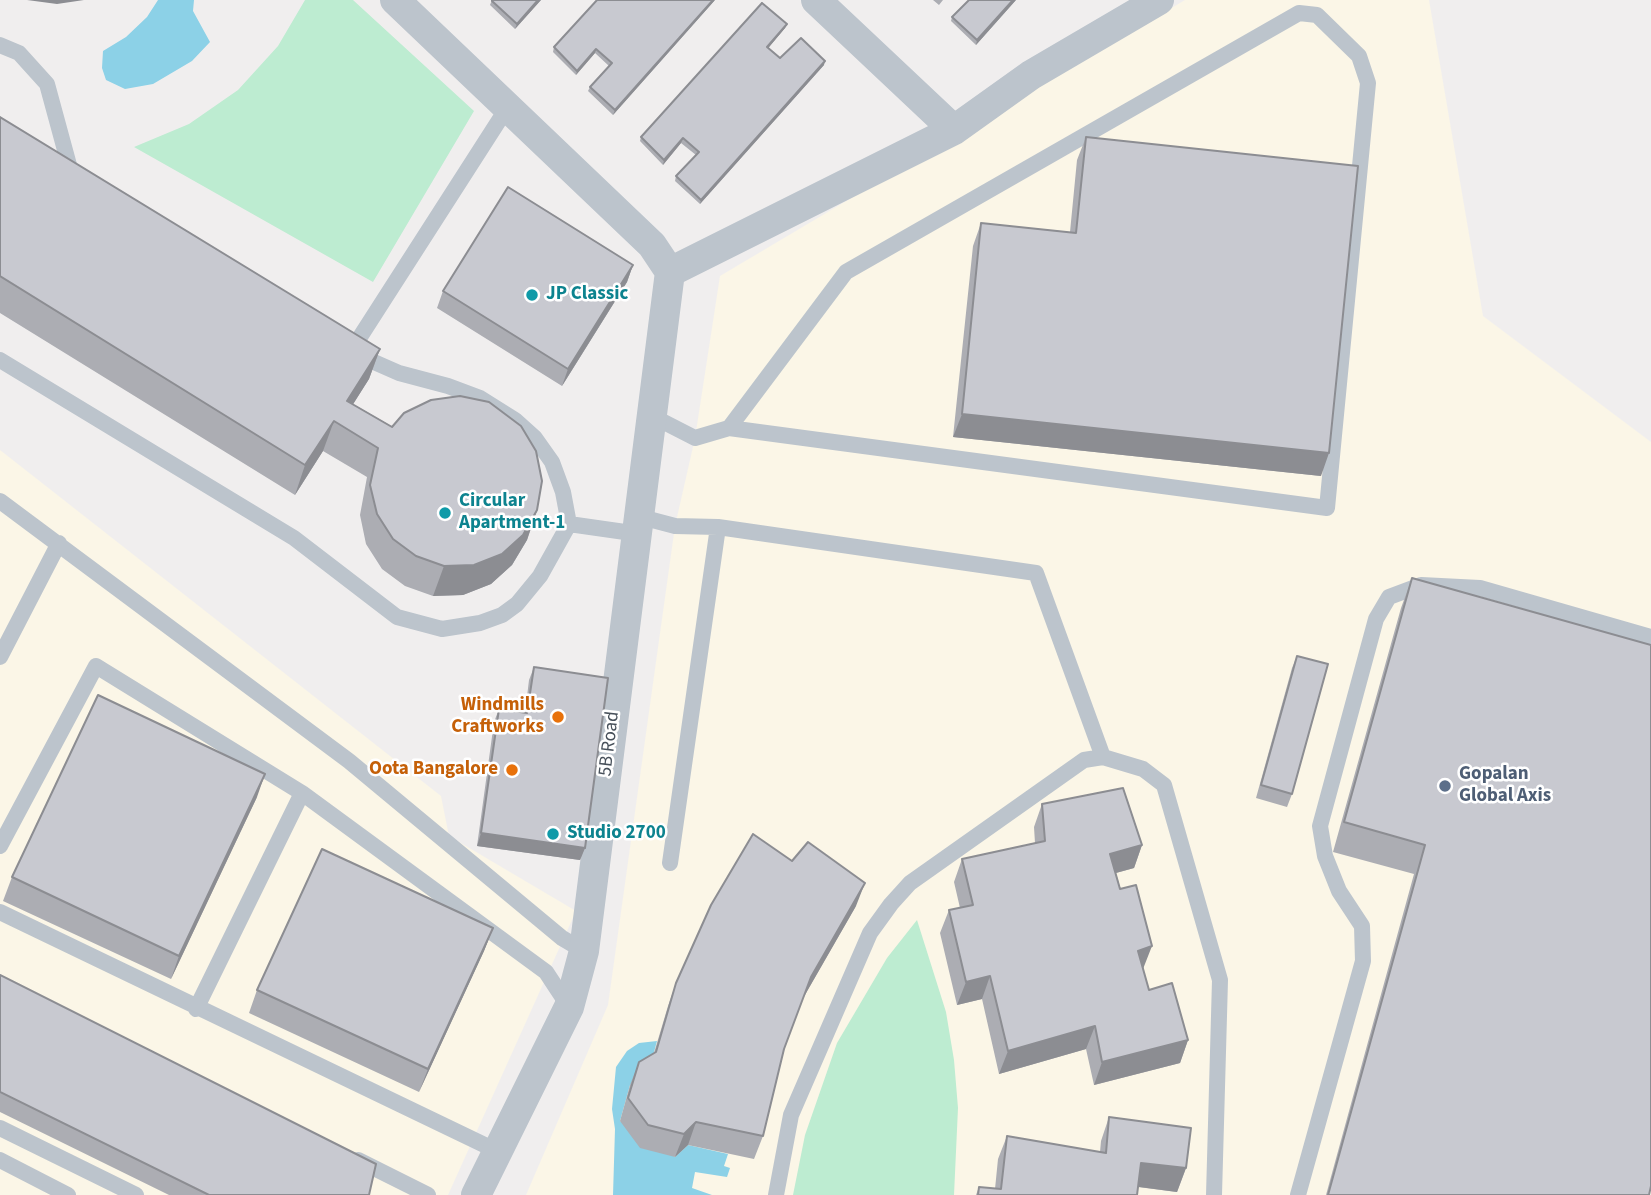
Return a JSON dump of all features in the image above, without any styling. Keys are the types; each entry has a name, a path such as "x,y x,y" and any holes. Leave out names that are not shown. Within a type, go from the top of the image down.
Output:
{"street":[{"path":"395,0 652,245 670,272 954,130 1031,75 1159,0"},
{"path":"816,0 954,130"},
{"name":"5B Road","path":"476,1195 569,1007 584,951 654,417 670,272"}],"lane":[{"path":"654,417 695,438 729,428 1327,508 1368,83 1359,56 1317,15 1299,13 846,272 729,428"},
{"path":"0,45 19,53 47,84 80,189 53,172"},
{"path":"0,360 294,538 397,617 442,629 480,623 502,615 517,604 540,576 569,524 563,492 552,462 535,438 515,420 480,398 374,364 345,347 508,108"},
{"path":"0,501 349,761 562,938 584,951"},
{"path":"569,524 718,527 1036,573 1103,757"},
{"path":"670,863 718,527"},
{"path":"0,657 59,543"},
{"path":"1298,1195 1363,961 1362,926 1339,891 1325,856 1321,826 1376,619 1390,597 1421,585 1480,588 1651,637"},
{"path":"0,846 96,666 302,793 546,972 569,1007"},
{"path":"776,1195 792,1115 870,933 884,914 909,883 1084,760 1103,757 1143,769 1164,785 1220,980 1214,1195"},
{"path":"196,1009 302,793"},
{"path":"0,912 196,1009 497,1151"},
{"path":"0,1128 136,1195"},
{"path":"342,1152 428,1195"},
{"path":"0,1160 68,1195"}],"shaded area":[{"path":"1185,0 1429,0 1483,316 1651,442 1651,1195 526,1195 608,1005 675,526 695,438 720,276"},
{"path":"0,450 441,796 449,836 576,911 448,1195 0,1195"}],"green space":[{"path":"305,0 353,0 474,111 373,282 134,147 189,124 238,90 278,46"},
{"path":"917,920 946,1012 954,1060 958,1108 954,1195 793,1195 805,1135 837,1043 887,958"}],"water":[{"path":"158,0 194,0 193,11 210,42 192,61 153,84 125,89 106,80 102,68 103,51 126,37 147,17"},
{"path":"657,1041 648,1075 630,1085 620,1121 675,1157 688,1145 728,1154 724,1166 730,1168 727,1177 695,1172 692,1188 712,1195 613,1195 615,1129 612,1109 616,1067 627,1051 639,1043"}],"building":[{"path":"492,0 538,0 517,24"},
{"path":"597,0 713,0 615,110 590,87 612,63 596,49 577,71 554,47"},
{"path":"969,0 1013,0 977,40 952,17"},
{"path":"762,3 787,24 767,47 780,58 801,38 825,61 701,200 676,176 699,152 683,138 664,160 641,137"},
{"path":"0,117 380,349 347,401 392,427 404,413 431,400 460,396 489,402 521,426 536,451 542,481 537,510 523,535 502,554 474,565 444,566 416,556 393,539 377,514 370,485 378,448 334,421 305,465 0,276"},
{"path":"1086,137 1358,166 1329,453 962,414 981,223 1076,233"},
{"name":"JP Classic","path":"508,187 633,265 568,369 443,291"},
{"path":"1412,578 1651,645 1649,1195 1328,1195 1425,845 1344,822"},
{"path":"1297,656 1328,664 1292,794 1261,785"},
{"path":"534,667 608,678 585,848 481,833 499,709 527,713"},
{"path":"98,695 265,774 179,956 12,877"},
{"path":"1123,788 1142,845 1110,854 1120,889 1136,885 1152,946 1138,951 1149,990 1172,983 1188,1040 1102,1062 1095,1026 1008,1051 990,976 966,982 949,910 973,905 962,859 1045,841 1042,804"},
{"path":"753,834 792,861 808,842 865,883 811,977 784,1049 763,1136 696,1122 684,1134 648,1125 628,1098 639,1062 656,1052 676,983 711,905"},
{"path":"322,849 493,928 428,1069 257,990"},
{"path":"0,975 376,1164 369,1195 209,1195 0,1092"},
{"path":"1109,1117 1191,1128 1186,1168 1141,1163 1137,1195 978,1195 979,1187 1001,1189 1007,1136 1106,1153"}],"place":[{"name":"JP Classic","path":"532,295"},
{"name":"Circular Apartment-1","path":"445,513"},
{"name":"Windmills Craftworks","path":"558,717"},
{"name":"Oota Bangalore","path":"512,770"},
{"name":"Gopalan Global Axis","path":"1445,786"},
{"name":"Studio 2700","path":"553,834"}]}
